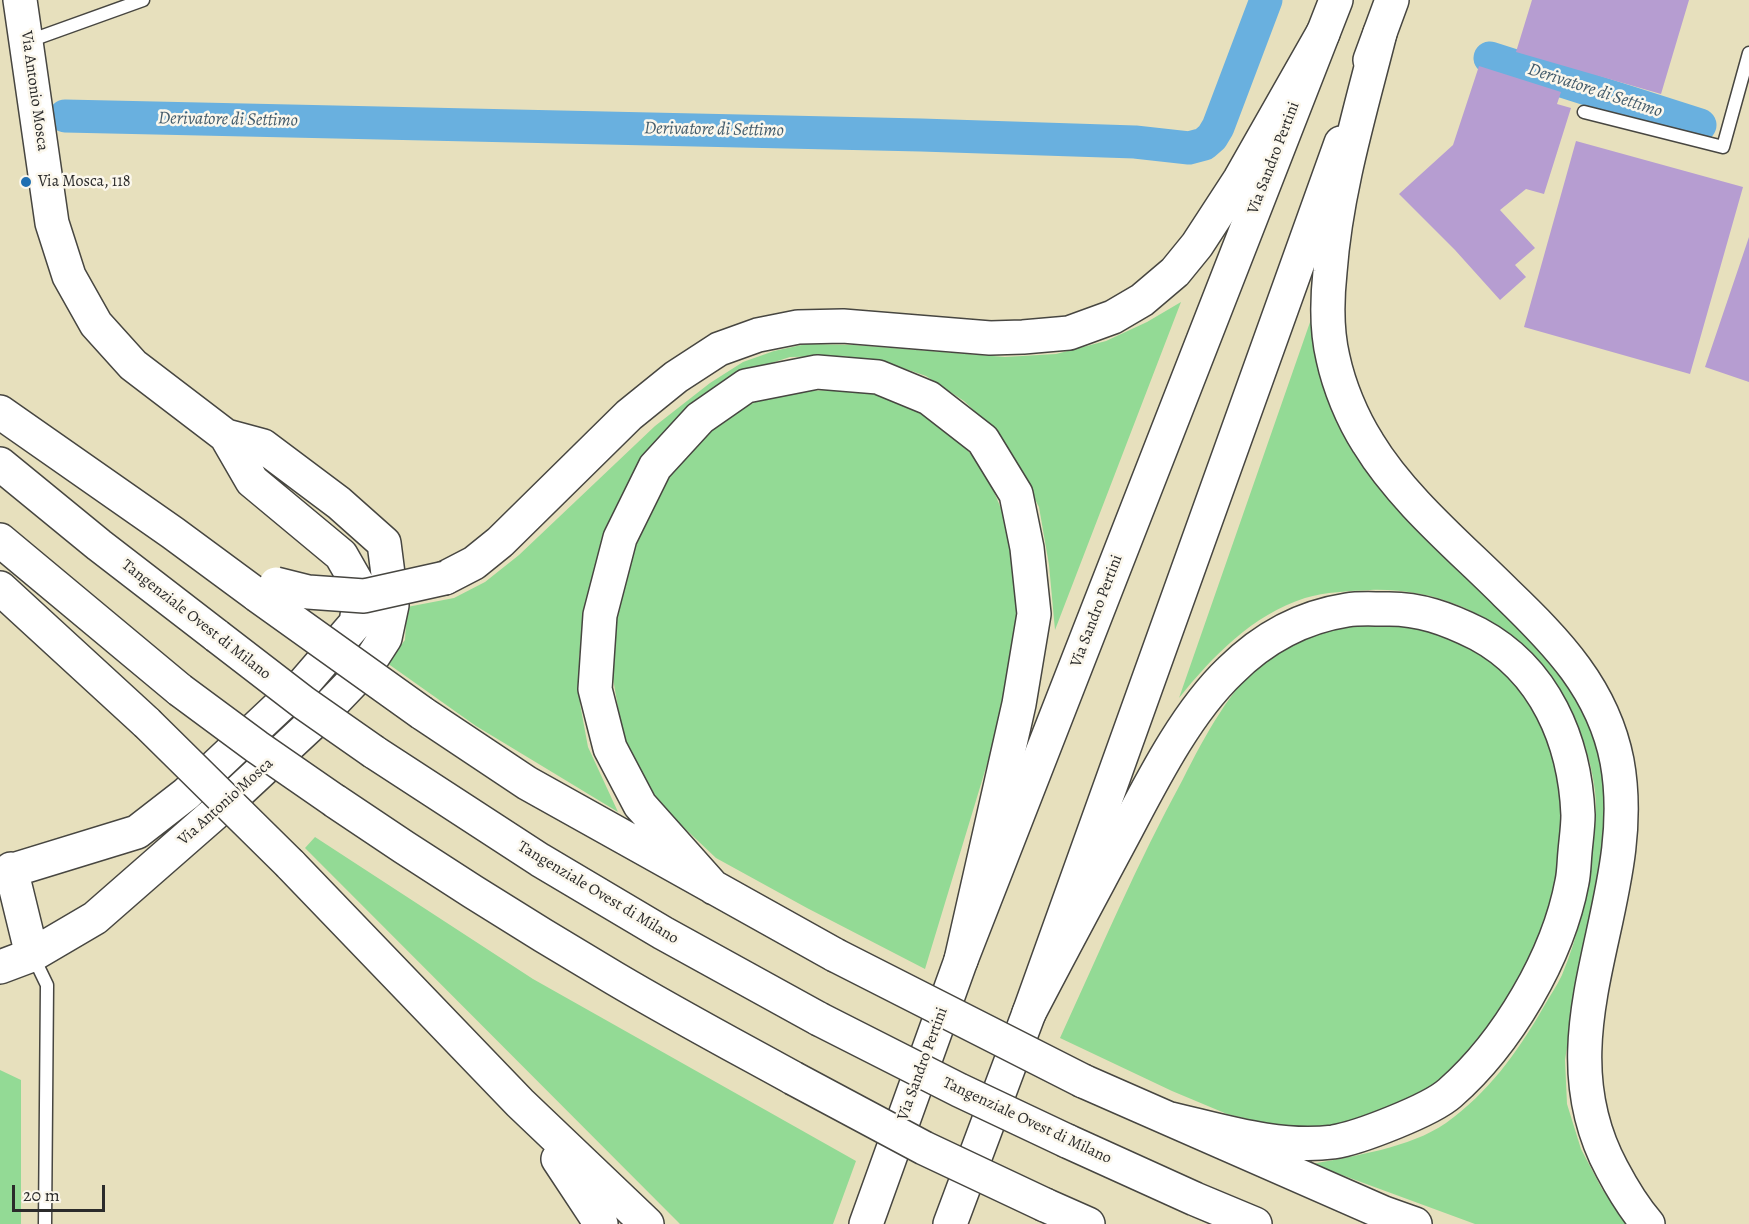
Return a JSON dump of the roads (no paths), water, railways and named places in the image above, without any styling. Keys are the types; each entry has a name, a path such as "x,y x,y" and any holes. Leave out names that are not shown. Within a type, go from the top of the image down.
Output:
{"main road":[{"name":"Via Antonio Mosca","path":"4,869 136,832 186,794 305,682 356,623 361,590 341,555 252,481 226,436 133,364 96,324 69,276 52,223 28,42 20,0"},
{"name":"Via Sandro Pertini","path":"866,1224 961,960 1336,0"},
{"path":"950,1224 1029,1013 1392,0"},
{"path":"267,590 364,596 445,578 474,563 500,542 629,416 676,377 719,349 758,335 798,327 843,326 990,338 1023,337 1069,333 1113,317 1142,300 1175,272 1197,245 1240,178 1323,33"},
{"path":"1380,33 1344,175 1332,236 1327,309 1332,357 1349,405 1367,442 1389,473 1429,517 1561,648 1589,686 1607,725 1617,761 1621,795 1618,843 1612,893 1588,1009 1584,1078 1591,1115 1601,1149 1618,1181 1648,1224"},
{"path":"714,888 640,805 610,748 595,690 600,615 620,538 655,467 700,418 746,386 818,372 878,377 929,398 983,440 1016,494 1027,548 1034,614 1020,704 961,960"},
{"path":"0,412 173,533 267,590 422,713 527,783 835,955 1083,1081 1384,1213 1415,1224"},
{"name":"Via Antonio Mosca","path":"0,967 32,955 95,918 231,799 318,718 365,669 385,638 392,605 384,543 339,502 263,446 226,436"},
{"name":"Tangenziale Ovest di Milano","path":"0,464 99,545 217,636 374,752 540,860 663,933 819,1018 959,1090 1195,1199 1255,1224"},
{"path":"0,540 180,690 257,747 435,869 616,980 793,1078 924,1148 1088,1224"},
{"path":"0,588 147,723 290,864 520,1103 647,1224"},
{"path":"1029,1013 1151,782 1193,715 1228,673 1261,643 1306,620 1349,609 1403,609 1450,620 1497,645 1530,675 1558,718 1572,763 1578,817 1573,882 1554,943 1523,1005 1489,1054 1447,1096 1392,1124 1335,1142 1292,1143 1251,1137 1171,1119"},
{"path":"4,869 32,955"},
{"path":"520,1103 601,1224"}],"lane":[{"path":"28,42 143,0"},
{"path":"1584,112 1724,147 1749,53"},
{"path":"32,955 47,985 45,1224"}],"waterway":[{"name":"Derivatore di Settimo","path":"65,116 921,135 1135,142 1189,148 1204,144 1218,127 1266,0"},
{"name":"Derivatore di Settimo","path":"1490,58 1700,125"}],"place":[{"name":"Via Mosca, 118","path":"26,182"}]}
